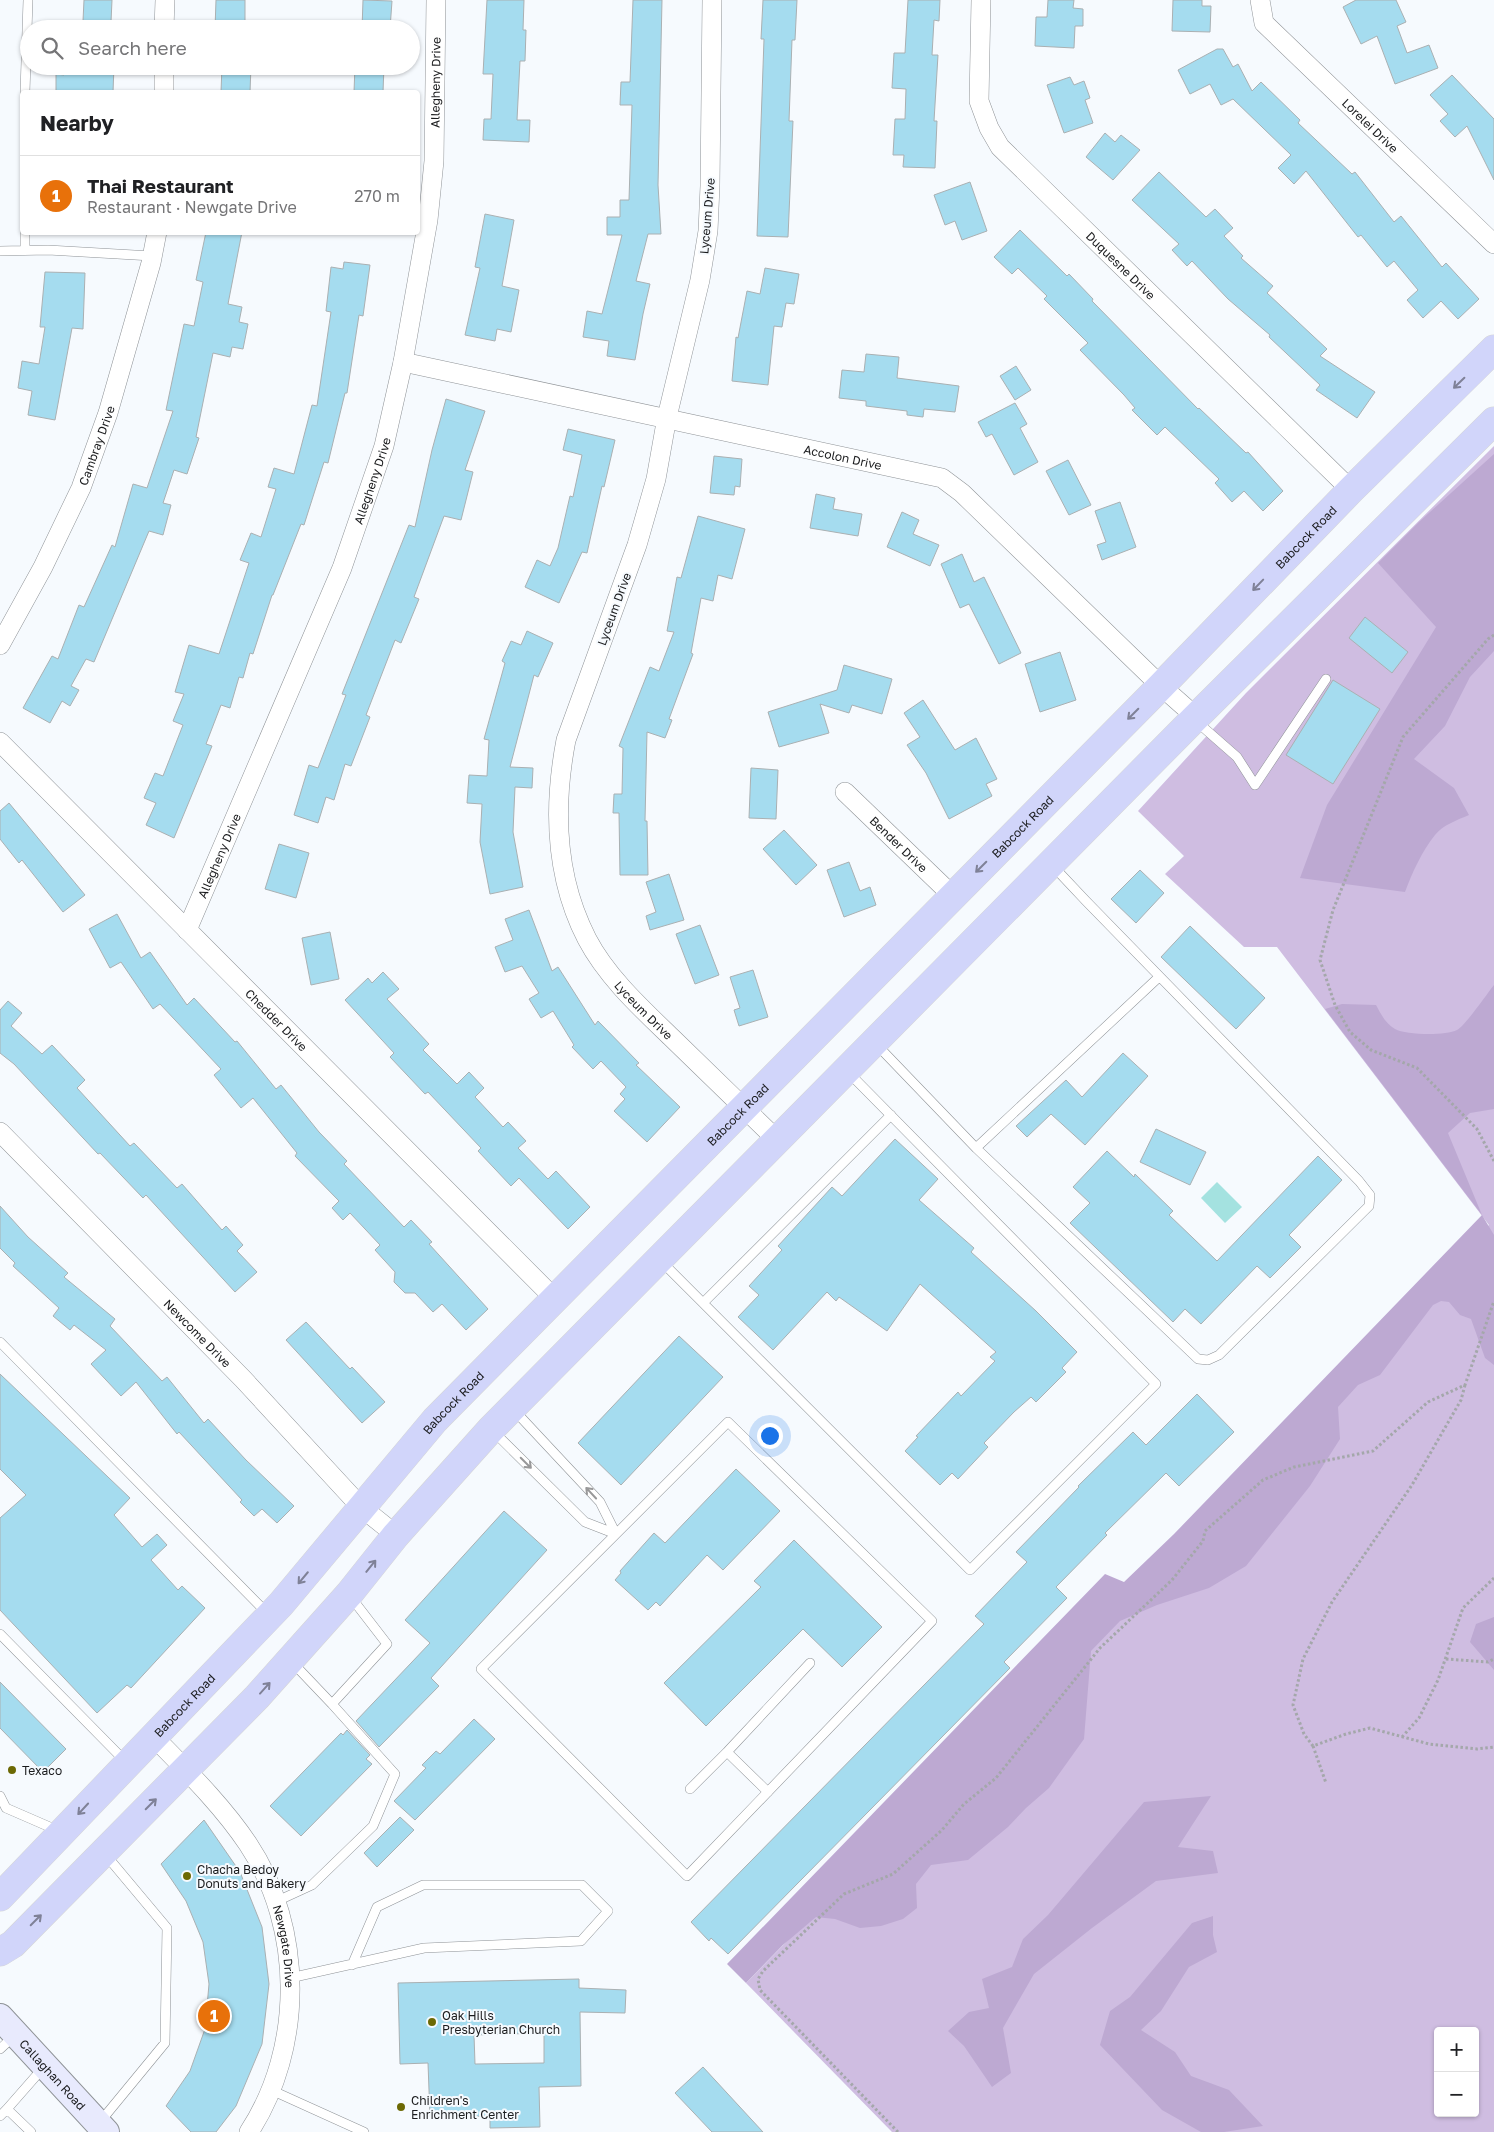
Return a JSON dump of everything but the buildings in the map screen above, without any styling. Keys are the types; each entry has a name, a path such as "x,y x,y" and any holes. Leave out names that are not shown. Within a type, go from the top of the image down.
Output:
{"main road":[{"name":"Babcock Road","path":"0,1898 127,1763 270,1616 434,1420 953,896 1351,490 1493,351"},
{"path":"0,1952 12,1944 257,1696 348,1594 396,1535 512,1407 1195,718 1494,421"},
{"name":"Callaghan Road","path":"5,2034 44,2066 102,2128"}],"street":[{"path":"164,20 165,0"},
{"name":"Allegheny Drive","path":"187,930 342,568 384,446 403,362 428,220 434,161 436,0"},
{"name":"Lyceum Drive","path":"712,0 710,186 708,231 700,280 667,417 656,479 637,545 566,740 559,786 558,831 568,891 588,942 608,970 636,1002 777,1140"},
{"name":"Duquesne Drive","path":"981,0 979,101 989,128 1000,147 1351,490"},
{"name":"Lorelei Drive","path":"1260,0 1264,23 1494,244"},
{"path":"164,75 164,90"},
{"name":"Cambray Drive","path":"0,645 43,567 81,488 108,413 156,235"},
{"name":"Accolon Drive","path":"403,362 667,417 942,478 969,500 1195,718"},
{"name":"Chedder Drive","path":"0,742 554,1298"},
{"name":"Bender Drive","path":"845,792 953,896"},
{"name":"Newcome Drive","path":"0,1132 243,1379 362,1507 396,1535"},
{"name":"Newgate Drive","path":"153,1736 185,1769 248,1844 262,1869 275,1902 287,1950 290,1978 287,2035 271,2090 260,2116 249,2132"}],"lane":[{"path":"27,20 28,0"},
{"path":"25,90 26,75"},
{"path":"25,235 25,250"},
{"path":"0,251 48,250 152,256"},
{"path":"1195,718 1237,757 1255,785 1326,680"},
{"path":"874,1042 976,1148 1198,1359 1208,1360 1219,1354 1369,1206 1370,1195 1359,1181 1051,864"},
{"path":"976,1148 1158,976"},
{"path":"658,1258 970,1570 1129,1412 1156,1384 846,1070"},
{"path":"703,1303 891,1115"},
{"path":"0,1342 270,1616"},
{"path":"512,1407 600,1502 616,1534"},
{"path":"728,1422 932,1621 687,1876 481,1669 616,1534 728,1422"},
{"path":"491,1429 585,1522 616,1534"},
{"path":"332,1704 387,1644 348,1594"},
{"path":"0,1634 127,1763"},
{"path":"275,1902 312,1885 373,1826 395,1774 290,1660"},
{"path":"690,1789 810,1663"},
{"path":"727,1752 768,1792"},
{"path":"0,1796 3,1812 62,1832"},
{"path":"102,2128 165,2043 167,1928 103,1852"},
{"path":"290,1978 424,1948 580,1941 608,1912 582,1885 423,1885 377,1906 352,1964"},
{"path":"0,2116 44,2066"},
{"path":"271,2090 364,2132"},
{"path":"7,2109 30,2132"}],"path":[{"path":"1494,635 1488,639 1404,737 1333,910 1320,960 1335,1005 1350,1032 1371,1050 1417,1068 1477,1129 1494,1161"},
{"path":"1326,1783 1313,1746 1304,1734 1293,1706 1303,1659 1332,1602 1412,1485 1461,1400 1494,1301"},
{"path":"898,2132 760,1990 758,1980 763,1971 844,1894 894,1874 942,1830 964,1804 996,1778 1100,1648 1172,1580 1203,1541 1205,1531 1263,1480 1294,1467 1373,1450 1428,1402 1465,1385"},
{"path":"1402,1737 1419,1718 1438,1680 1463,1608 1494,1578"},
{"path":"1446,1659 1488,1662 1494,1659"},
{"path":"1313,1746 1346,1734 1370,1728 1439,1745 1477,1749 1494,1747"}],"shaded area":[{"path":"1494,446 1494,2132 892,2132 746,1983 1489,1225 1277,947 1244,947 1165,874 1184,856 1138,811 1246,693"},
{"path":"1494,454 1494,651 1470,677 1445,726 1414,759 1454,788 1469,815 1438,831 1418,862 1405,892 1300,878 1327,805 1436,627 1378,563 1419,522"},
{"path":"1494,985 1494,1109 1470,1113 1448,1133 1482,1215 1325,1009 1342,1004 1376,1005 1386,1021 1395,1029 1416,1034 1444,1033 1461,1027"},
{"path":"1482,1215 1494,1235 1494,1365 1485,1358 1471,1319 1460,1315 1449,1302 1441,1301 1433,1305 1380,1375 1358,1385 1338,1407 1340,1439 1310,1486 1246,1566 1209,1588 1157,1605 1120,1621 1091,1651 1084,1739 1049,1788 1008,1827 968,1860 931,1865 916,1884 917,1908 903,1919 881,1926 860,1928 835,1919 816,1917 783,1945 746,1983 727,1964 1105,1574 1124,1582 1174,1534"},
{"path":"1494,1617 1494,1670 1470,1642 1476,1624"},
{"path":"1211,1796 1178,1847 1213,1851 1218,1873 1156,1881 1034,1974 1003,2028 1011,2073 992,2087 964,2046 948,2031 969,2012 989,2008 982,1979 1012,1967 1023,1939 1048,1915 1144,1802"},
{"path":"1213,1916 1213,1935 1217,1952 1189,1967 1161,2011 1141,2030 1175,2052 1191,2076 1229,2090 1263,2126 1224,2132 1201,2132 1162,2110 1100,2045 1110,2011 1130,1997 1192,1923"}],"water":[{"path":"1217,1182 1242,1207 1225,1223 1201,1198"}],"place":[{"name":"Texaco","path":"12,1770"},
{"name":"Chacha Bedoy Donuts and Bakery","path":"187,1876"},
{"name":"Thai Restaurant","path":"214,2016"},
{"name":"Oak Hills Presbyterian Church","path":"432,2022"},
{"name":"Children's Enrichment Center","path":"401,2107"}]}
